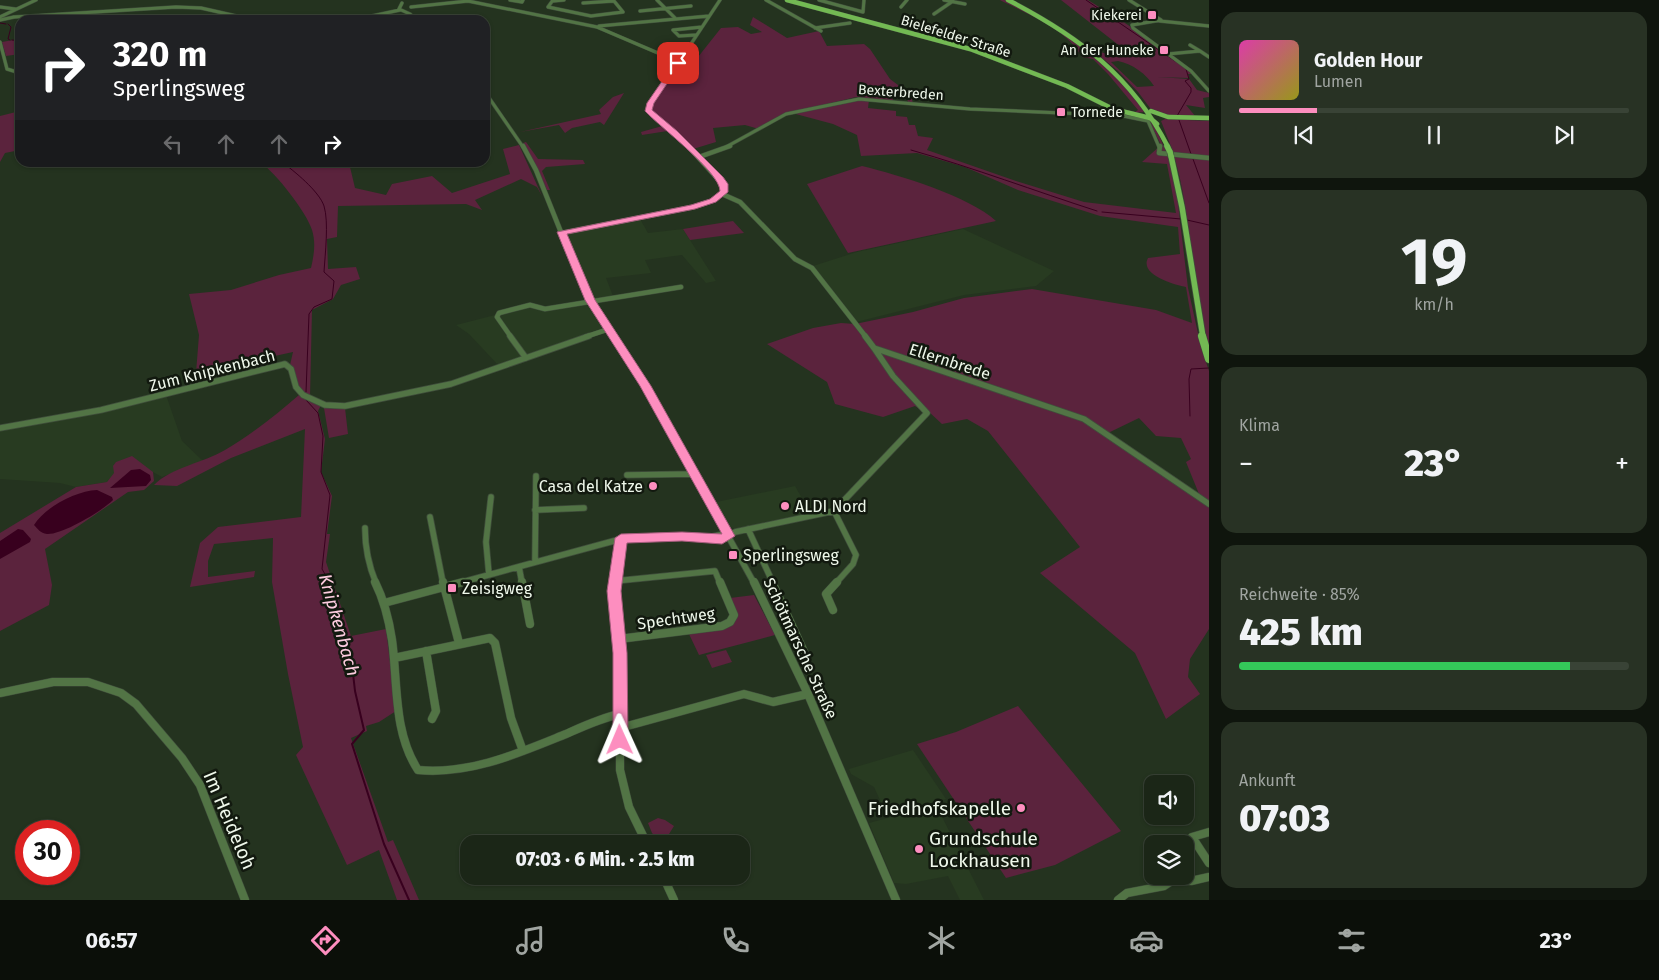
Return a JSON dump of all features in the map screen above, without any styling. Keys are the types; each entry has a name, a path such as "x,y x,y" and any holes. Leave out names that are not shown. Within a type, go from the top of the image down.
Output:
{"main road":[{"name":"Bielefelder Straße","path":"787,0 970,49 1067,86 1113,109 1146,117 1157,124"},
{"path":"1008,0 1046,20 1090,50 1121,76 1157,124 1170,154 1184,219 1194,294 1209,359"},
{"path":"1130,114 1143,114 1147,109"},
{"path":"1147,109 1155,115 1168,117 1206,118"},
{"path":"1157,124 1159,120 1168,117"}],"street":[{"path":"0,18 36,0"},
{"path":"401,6 404,11 418,6 469,0 597,26 672,59 680,60"},
{"path":"501,7 510,0 522,2 523,0"},
{"path":"564,0 553,1 546,7 574,12 591,16 625,12 613,1 594,4 582,1 574,12 567,20"},
{"path":"657,0 675,18"},
{"path":"562,232 692,207 713,200 722,194 724,190 723,182 674,132 651,115 648,108 720,0"},
{"path":"766,0 821,31"},
{"path":"819,0 863,12 864,0"},
{"path":"901,7 907,0"},
{"path":"944,0 965,4"},
{"path":"1129,0 1160,21"},
{"path":"934,14 953,2"},
{"path":"594,4 604,14"},
{"path":"43,15 176,6 201,8 232,15"},
{"path":"401,6 411,10 414,15"},
{"path":"375,15 393,11 401,6"},
{"path":"640,11 691,6"},
{"path":"0,8 17,9"},
{"path":"16,15 20,10 17,9"},
{"path":"597,26 709,16"},
{"path":"0,18 14,17"},
{"path":"1209,26 1160,21 1131,26 1192,71 1209,91"},
{"path":"816,28 850,23"},
{"path":"696,35 679,36 673,30 702,27"},
{"path":"0,42 7,69 15,71"},
{"path":"1190,45 1209,57"},
{"path":"1168,54 1200,51"},
{"name":"Schötmarsche Straße","path":"490,99 507,121 526,152 590,300 645,386 764,602 808,694 896,900"},
{"name":"Bexterbreden","path":"699,157 733,146 786,114 860,99 970,109 1084,114 1113,109"},
{"path":"1104,112 1148,121 1160,145 1159,153 1209,158"},
{"path":"384,603 621,538 708,538 722,540 726,535 748,529 834,511 927,413 893,376 874,348 812,268 795,259 740,202 722,194"},
{"path":"526,358 499,322 497,317 499,314 530,305 545,309 590,300 681,287"},
{"name":"Zum Knipkenbach","path":"0,428 101,410 285,364 291,369 296,387 303,395 325,405 344,406 432,390 609,329"},
{"name":"Ellernbrede","path":"874,348 1084,419 1209,504"},
{"path":"627,475 694,474"},
{"path":"535,562 536,476"},
{"path":"488,575 486,542 491,497"},
{"path":"535,510 584,508"},
{"path":"833,610 826,594 853,564 856,555 834,511"},
{"path":"430,517 444,587 459,643"},
{"path":"365,528 365,547 369,567 384,603 394,658 399,719 412,761 418,770 460,768 490,762 523,751 606,717 620,714"},
{"path":"748,529 805,654"},
{"path":"621,538 614,603 619,639 620,770 623,789 643,835"},
{"path":"606,542 620,552"},
{"path":"519,567 530,624"},
{"name":"Spechtweg","path":"615,581 714,571 734,615 730,622 722,626 619,639"},
{"path":"394,658 490,638 495,643 511,718 523,751"},
{"path":"426,651 436,711 432,719"},
{"name":"Im Heideloh","path":"0,693 50,683 81,680 100,683 122,694 137,705 191,770 200,785 245,900"},
{"path":"620,728 744,694 750,694 773,702 808,694"},
{"path":"1209,832 1192,837 1209,864"},
{"path":"1118,900 1127,894 1164,886 1168,882 1182,878 1190,881 1209,877"},
{"path":"667,885 674,900"}],"shaded area":[{"path":"1000,0 1005,0 1045,23 1034,17"},
{"path":"1061,0 1088,0 1128,25 1190,71 1193,74 1188,74 1189,78 1157,77 1189,79 1197,90 1209,93 1209,97 1203,98 1205,108 1186,105 1196,117 1163,116 1153,112 1138,92 1118,71 1085,44 1112,56 1130,54","holes":["1118,61 1129,64 1139,70 1154,86 1137,87 1111,62"]},
{"path":"753,17 787,38 819,31 827,46 864,44 870,49 890,79 910,94 913,103 908,102 903,92 892,89 893,101 856,97 785,114 759,129 745,125 713,128 716,142 693,149 674,130 642,135 641,132 666,125 651,113 649,108 681,61 698,57 721,28 738,27 751,34 762,32 750,25"},
{"path":"1052,26 1062,33 1103,63 1135,96 1144,112 1134,113 1111,106 1135,112 1138,110 1093,59 1082,57 1067,38"},
{"path":"15,40 15,55 6,56 2,42"},
{"path":"624,93 604,125 600,122 572,128 565,133 559,125 520,132 601,114 599,110 613,97"},
{"path":"859,99 869,100 868,108 896,111 896,116 907,117 909,125 915,125 918,136 933,138 927,150 1084,202 1176,213 1167,164 1142,162 1161,145 1149,121 1134,116 1094,114 1116,111 1151,120 1154,124 1168,156 1176,187 1188,288 1201,347 1209,371 1209,501 1199,494 1186,462 1191,459 1181,438 1156,436 1139,418 1108,433 1209,506 1209,629 1190,659 1188,677 1200,694 1166,719 1135,653 1040,573 1080,547 988,431 967,419 942,424 928,411 925,413 915,406 883,417 835,404 827,382 767,344 813,328 841,323 855,324 913,312 964,298 1032,289 1156,310 1192,323 1186,287 1174,284 1153,274 1147,264 1148,258 1180,254 1178,227 1100,216 1018,190 965,167 917,153 861,156 857,135 833,124 792,113"},
{"path":"15,112 15,151 5,153 0,162 0,116"},
{"path":"1165,119 1209,121 1209,158 1174,154 1161,121"},
{"path":"526,142 538,159 583,160 585,164 546,167 542,171 550,190 547,190 523,143"},
{"path":"519,145 542,196 537,187 521,179 475,200 482,210 466,204 338,206 337,237 327,239 328,269 356,267 360,279 341,285 333,299 312,310 310,397 301,391 290,365 293,352 196,373 199,335 189,294 231,290 279,275 311,268 314,244 309,223 298,204 266,167 350,167 355,188 386,195 392,184 432,176 452,193 510,174 503,149"},
{"path":"1174,155 1209,159 1209,345 1198,298 1185,202"},
{"path":"862,166 914,181 951,195 969,203 996,221 848,253 807,184"},
{"path":"640,219 648,233 683,229 716,281 706,283 682,255 645,260 651,273 606,278 613,296 591,300 582,281 565,233"},
{"path":"733,221 744,233 690,240 683,229"},
{"path":"963,229 1054,271 1036,286 964,295 856,322 813,266 857,252"},
{"path":"589,303 605,329 499,366 469,334 456,325 531,306 543,310"},
{"path":"166,395 182,441 203,461 162,477 153,472 115,473 107,482 76,487 60,483 0,479 0,430"},
{"path":"299,395 321,405 318,411 325,439 321,472 332,496 327,534 330,534 326,562 351,636 386,629 396,711 379,722 366,726 367,731 351,738 388,842 393,840 419,900 397,900 379,850 347,865 296,755 303,747 272,582 273,538 214,544 208,561 208,577 255,571 254,577 190,587 200,543 218,527 301,517 305,429 231,458 177,486 154,485 179,469 235,444 264,424"},
{"path":"324,408 345,408 348,434 329,438"},
{"path":"132,456 153,472 154,481 144,490 128,492 45,549 52,585 49,605 0,631 0,533 76,487 107,482 114,473 113,466 116,462"},
{"path":"140,469 150,475 151,480 146,486 110,488 131,470"},
{"path":"795,486 811,514 736,529 730,527 716,502"},
{"path":"97,490 112,497 113,500 82,522 62,531 47,534 41,532 34,525 53,506 62,501 80,493"},
{"path":"18,529 23,530 31,539 30,542 0,559 0,541"},
{"path":"754,595 775,635 699,655 689,634 731,624 730,598"},
{"path":"726,650 732,662 712,668 706,655"},
{"path":"1018,706 1121,831 1055,865 1006,878 917,744 956,732"},
{"path":"913,750 946,799 890,815 884,809 874,787 851,774 849,769"},
{"name":"Grundschule Lockhausen","path":"936,805 984,900 960,900 948,876 906,884 894,883 869,823"},
{"path":"658,818 674,826 667,835 654,835 648,823"}],"waterway":[{"path":"1086,0 1175,61"},
{"name":"Knipkenbach","path":"0,23 6,24"},
{"name":"Knipkenbach","path":"8,24 11,27 8,39 10,40"},
{"path":"1177,116 1191,92 1191,88 1185,81 1189,79 1186,69"},
{"path":"1179,120 1191,154"},
{"path":"911,150 1097,211"},
{"path":"1193,159 1209,203"},
{"name":"Knipkenbach","path":"288,167 312,188 324,206 326,229 324,272 334,281 332,299 314,307 309,314 306,392"},
{"path":"1102,212 1181,219"},
{"path":"1187,220 1209,225"},
{"path":"1190,416 1189,379 1191,369 1209,368"},
{"name":"Knipkenbach","path":"306,400 318,413 323,436 321,472 330,495 322,569 330,583"},
{"path":"329,582 351,656 355,691 364,730 352,744 384,844 409,900"}],"place":[{"name":"Kiekerei","path":"1152,15"},
{"name":"An der Huneke","path":"1164,50"},
{"name":"Tornede","path":"1061,112"},
{"name":"Casa del Katze","path":"653,486"},
{"name":"ALDI Nord","path":"785,506"},
{"name":"Sperlingsweg","path":"733,555"},
{"name":"Zeisigweg","path":"452,588"},
{"name":"Friedhofskapelle","path":"1021,808"},
{"name":"Grundschule Lockhausen","path":"919,849"}],"route":[{"path":"620,740 620,653 614,591 621,538 682,536 722,540 729,536 645,386 592,305 585,292 562,232 692,207 708,203 720,197 724,192 724,184 720,179 670,128 651,115 649,111 650,103 678,63"}]}
